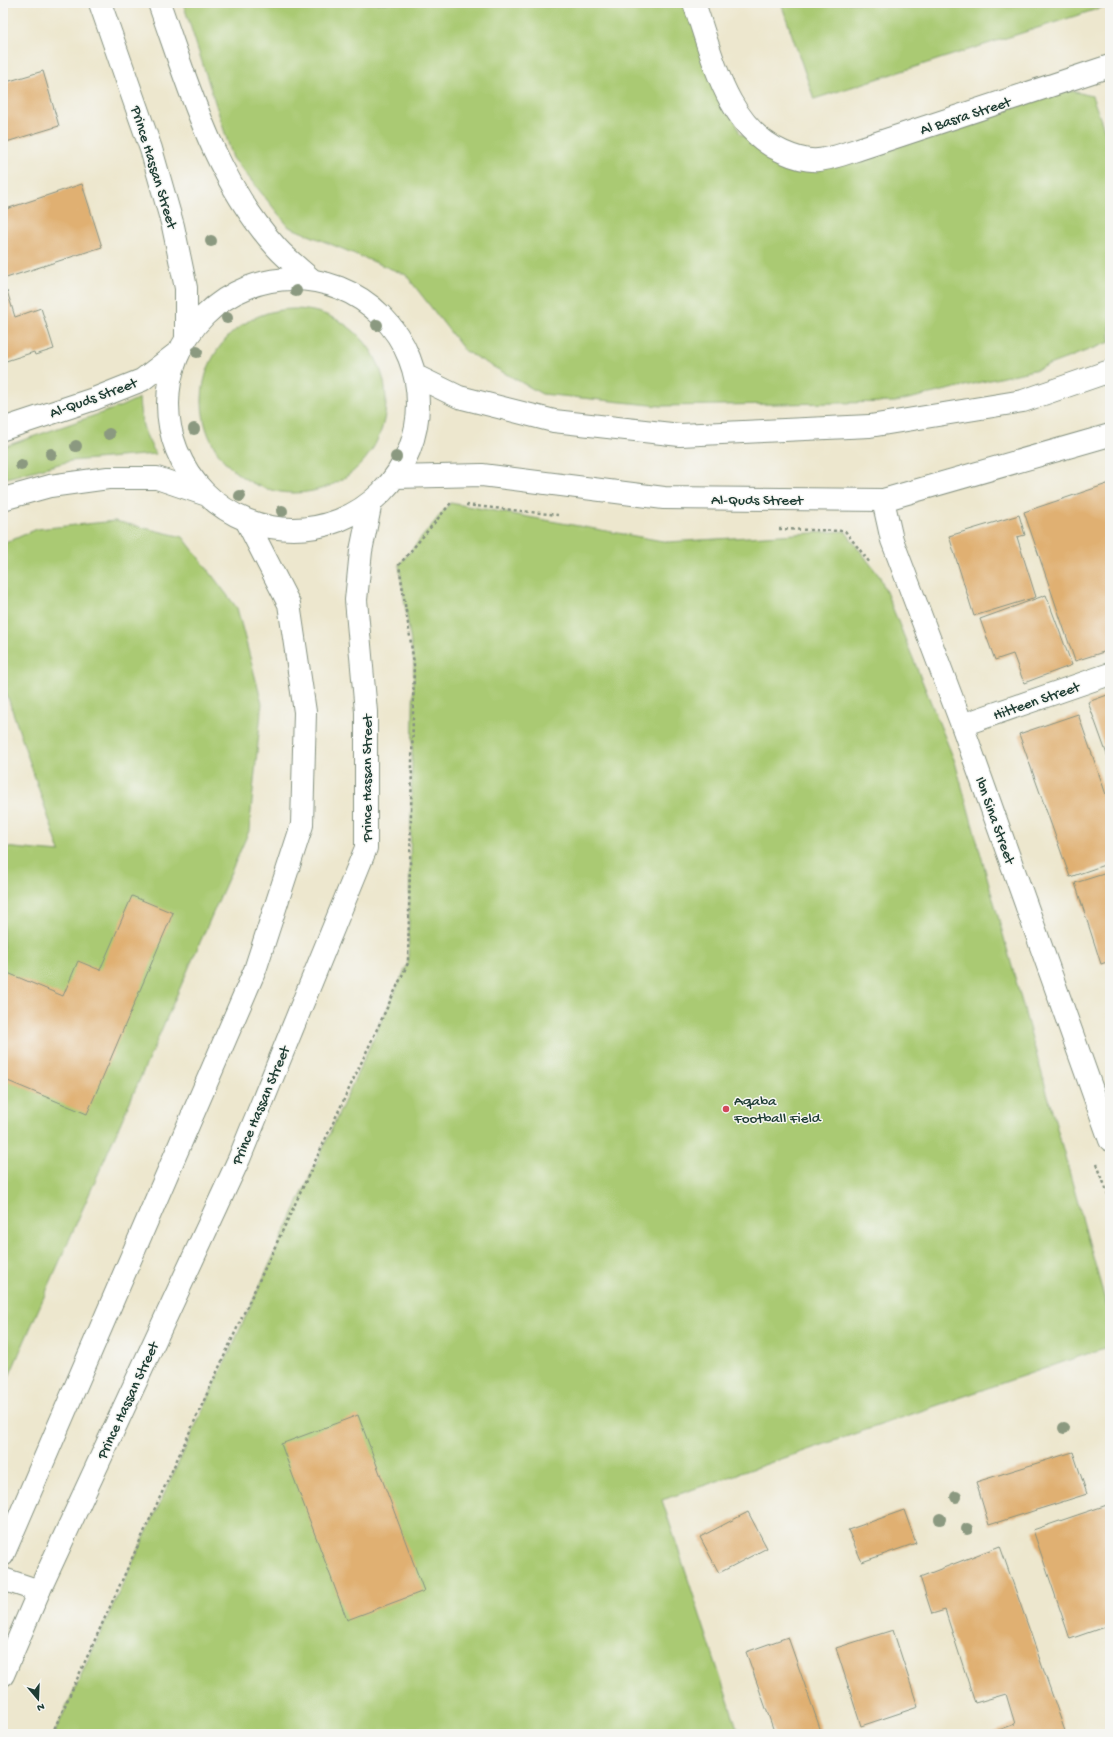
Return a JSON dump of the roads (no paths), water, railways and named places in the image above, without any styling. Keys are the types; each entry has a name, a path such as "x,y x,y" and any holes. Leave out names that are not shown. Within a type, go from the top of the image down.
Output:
{"main road":[{"name":"Prince Hassan Street","path":"100,3 146,135 173,226 186,288 182,345"},
{"path":"3,499 50,486 108,478 157,478 204,494 231,513 246,520 272,528 298,530 324,526 349,516 371,502 395,477 412,446 419,411 416,376 406,348 390,322 367,301 341,287 311,279 278,248 246,209 224,172 199,120 159,3"},
{"name":"Al Basra Street","path":"694,3 723,87 740,116 756,136 772,147 796,158 819,160 860,149 1108,72"},
{"name":"Al-Quds Street","path":"3,429 94,399 142,380 182,345 210,309 240,290 275,279 311,279"},
{"path":"182,345 167,390 169,428 182,463 204,494"},
{"path":"416,376 459,397 554,421 680,435 870,426 1023,402 1110,371"},
{"name":"Al-Quds Street","path":"395,477 482,475 664,498 883,500 1110,435"},
{"name":"Ibn Sina Street","path":"883,500 892,540 962,725 1110,1140"},
{"name":"Prince Hassan Street","path":"3,1675 39,1591 238,1159 366,848 366,712 356,600 361,551 371,502"},
{"path":"3,1555 255,970 302,825 305,712 289,604 246,520"},
{"name":"Hitteen Street","path":"962,725 1110,674"},
{"path":"3,1579 39,1591"}],"place":[{"name":"Aqaba Football Field","path":"726,1109"}]}
